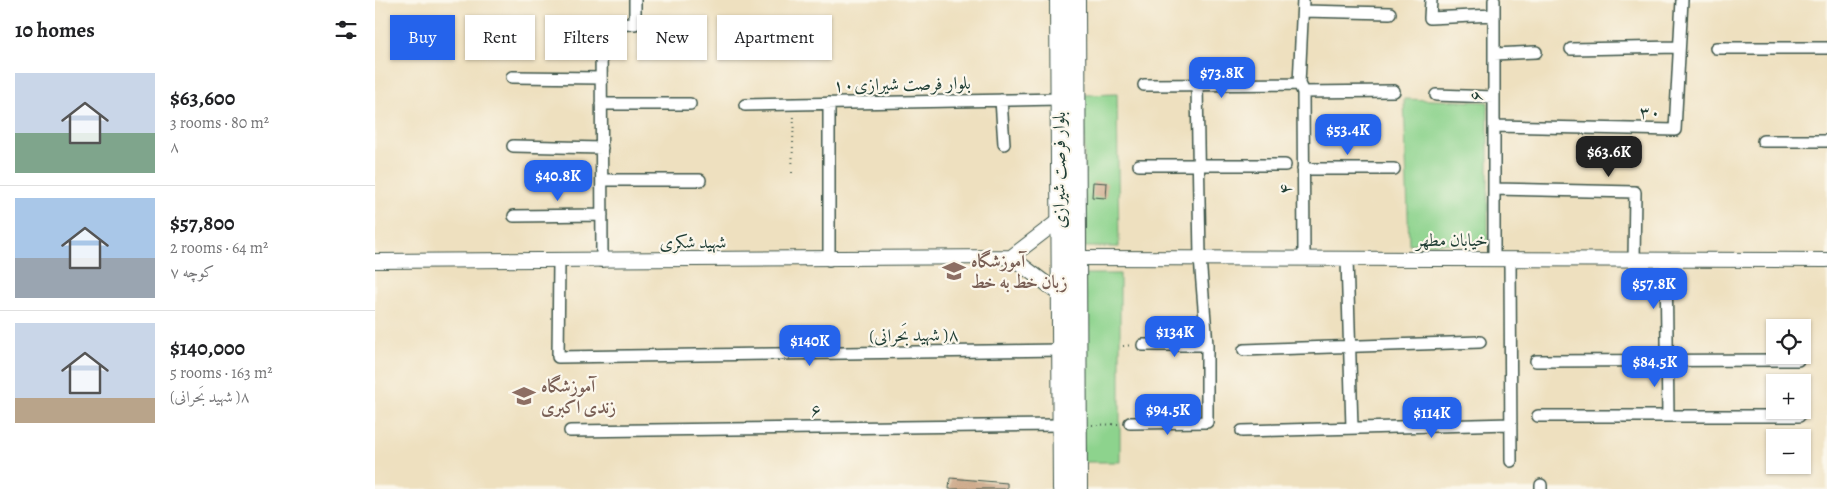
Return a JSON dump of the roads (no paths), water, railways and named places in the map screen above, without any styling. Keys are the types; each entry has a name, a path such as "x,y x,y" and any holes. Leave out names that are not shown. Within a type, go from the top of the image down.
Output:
{"main road":[{"name":"بلوار فرصت شیرازی","path":"1059,0 1059,294 1061,350 1079,489"},
{"name":"بلوار فرصت شیرازی","path":"1062,489 1070,425 1077,258 1076,0"}],"street":[{"path":"603,261 601,25 635,24 635,0"},
{"path":"1431,0 1430,18 1494,15"},
{"name":"۶","path":"1494,0 1494,259"},
{"name":"۳۰","path":"1494,126 1675,130 1682,0"},
{"path":"1303,6 1390,12"},
{"name":"۴","path":"1303,6 1301,88 1304,258"},
{"path":"1571,49 1679,46"},
{"path":"1716,48 1827,48"},
{"path":"1494,54 1536,52"},
{"path":"512,77 601,78"},
{"path":"1144,85 1394,91"},
{"path":"1130,423 1207,422 1207,345 1200,258 1197,86"},
{"path":"1436,94 1494,97"},
{"name":"بلوار فرصت شیرازی۱۰","path":"745,105 1059,99"},
{"path":"1001,100 1003,144"},
{"path":"829,103 829,260"},
{"path":"601,104 690,104"},
{"path":"1763,141 1827,141"},
{"path":"513,146 602,148"},
{"path":"1139,164 1285,165"},
{"path":"1303,169 1394,169"},
{"path":"602,180 700,180"},
{"path":"1494,189 1635,192 1634,260"},
{"path":"514,216 602,215"},
{"path":"1059,221 1011,257 1059,294"},
{"name":"شهید شکری","path":"375,262 829,260 1011,257"},
{"name":"خیابان مطهر","path":"1077,258 1827,260"},
{"path":"1347,259 1352,428"},
{"path":"1510,259 1511,461"},
{"path":"1666,260 1668,416"},
{"name":"(شهید بَحرانی )۸","path":"559,261 558,357 1061,350"},
{"path":"1244,350 1480,342"},
{"path":"1143,345 1207,345"},
{"path":"1536,361 1766,360"},
{"path":"1538,416 1766,416"},
{"path":"1242,431 1511,424"},
{"name":"۶","path":"570,431 1070,425"}],"place":[{"name":"آموزشگاه زبان خط به خط","path":"954,271"},
{"name":"آموزشگاه زندی اکبری","path":"524,396"}]}
